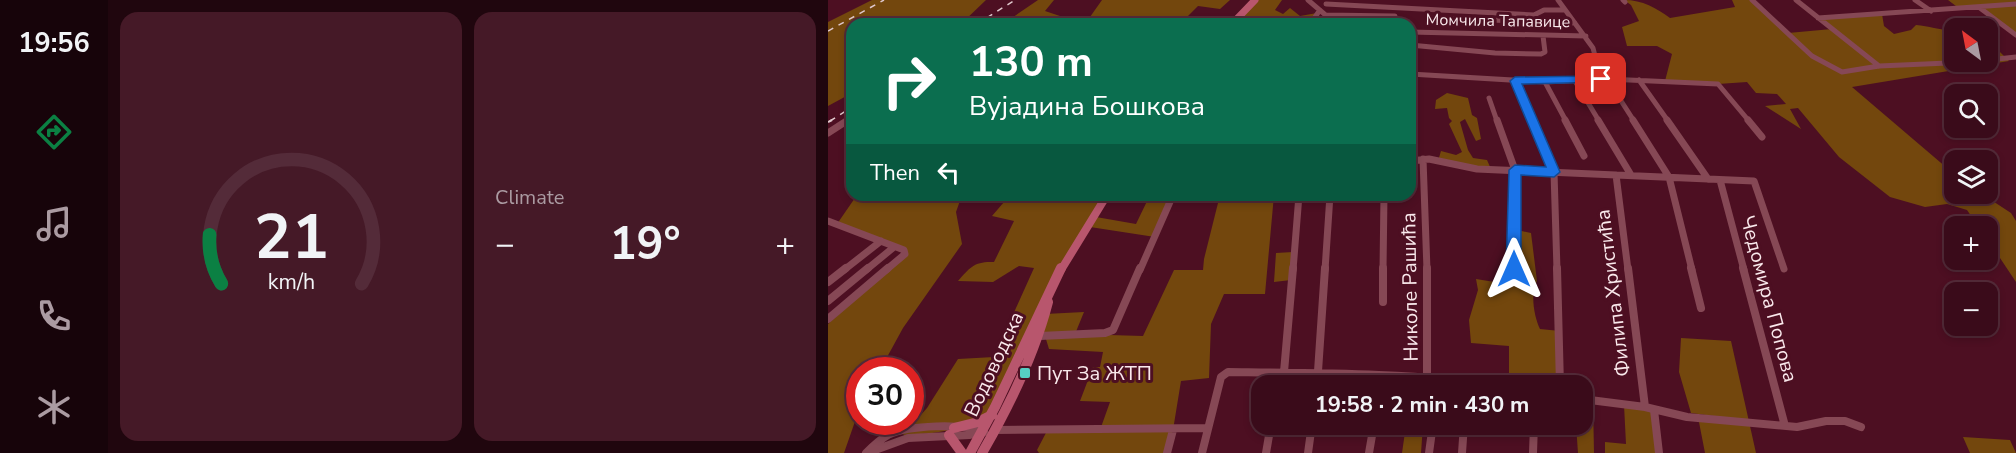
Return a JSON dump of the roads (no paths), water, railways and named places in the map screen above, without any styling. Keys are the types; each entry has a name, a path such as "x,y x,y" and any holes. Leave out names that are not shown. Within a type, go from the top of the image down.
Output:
{"main road":[{"path":"1238,18 1255,0"},
{"name":"Водоводска","path":"970,453 990,431 992,415 1032,326 1085,227 1103,201"},
{"name":"Водоводска","path":"982,453 990,431 1040,336 1051,290"},
{"path":"962,453 951,432 992,415"}],"street":[{"path":"1308,0 1329,18"},
{"path":"1558,0 1586,36 1593,48 1604,79 1669,177 1701,308"},
{"path":"1752,0 1812,56 1826,66 1842,72 1879,66 1944,63"},
{"path":"1796,0 1879,66"},
{"path":"1915,0 1931,11"},
{"path":"1313,18 1318,8 1327,2 1534,15 1544,10 1565,10"},
{"path":"1818,18 2016,4"},
{"path":"1980,8 2016,35"},
{"path":"1458,12 1458,19"},
{"path":"1325,15 1395,16"},
{"path":"1534,15 1539,18 1539,21"},
{"path":"1434,18 1575,23"},
{"name":"Момчила Тапавице","path":"1416,32 1586,36"},
{"path":"1416,46 1495,53 1540,54 1545,52 1543,36"},
{"path":"1998,59 2016,57"},
{"path":"1416,74 1545,82 1604,79 1718,84 1762,137"},
{"path":"1639,80 1708,179"},
{"path":"1515,81 1554,172 1560,375"},
{"path":"1575,81 1631,175"},
{"path":"1545,82 1584,156"},
{"path":"1489,98 1515,170 1514,269"},
{"path":"828,133 846,121"},
{"name":"Николе Рашића","path":"1423,159 1427,255 1427,375"},
{"path":"1416,160 1464,167 1754,181 1784,269"},
{"name":"Филипа Христића","path":"1616,175 1649,409 1659,453"},
{"name":"Чедомира Попова","path":"1720,180 1785,426"},
{"path":"1040,336 1105,333 1113,330 1170,201"},
{"path":"1280,375 1298,201"},
{"path":"1319,373 1330,201"},
{"path":"1383,302 1384,201"},
{"path":"828,221 904,250 905,254 900,261 828,319"},
{"path":"828,282 881,242"},
{"path":"828,301 894,247"},
{"path":"1202,453 1221,377 1224,374 1281,372 1334,375"},
{"path":"1593,401 1687,417 1797,427 1826,421 1845,421 1861,427"},
{"path":"866,453 908,438 951,432 970,435 990,431 1208,428"},
{"path":"1167,453 1173,430"},
{"path":"1266,453 1269,435"},
{"path":"1308,453 1310,435"},
{"path":"1369,453 1372,435"},
{"path":"1429,453 1431,435"},
{"path":"1462,453 1463,435"},
{"path":"1533,453 1534,435"}],"railway":[{"path":"851,18 884,0"},
{"path":"986,18 1015,0"},
{"path":"828,31 846,21"},
{"path":"830,121 846,111"}],"place":[{"name":"Пут За ЖТП","path":"1025,373"}]}
